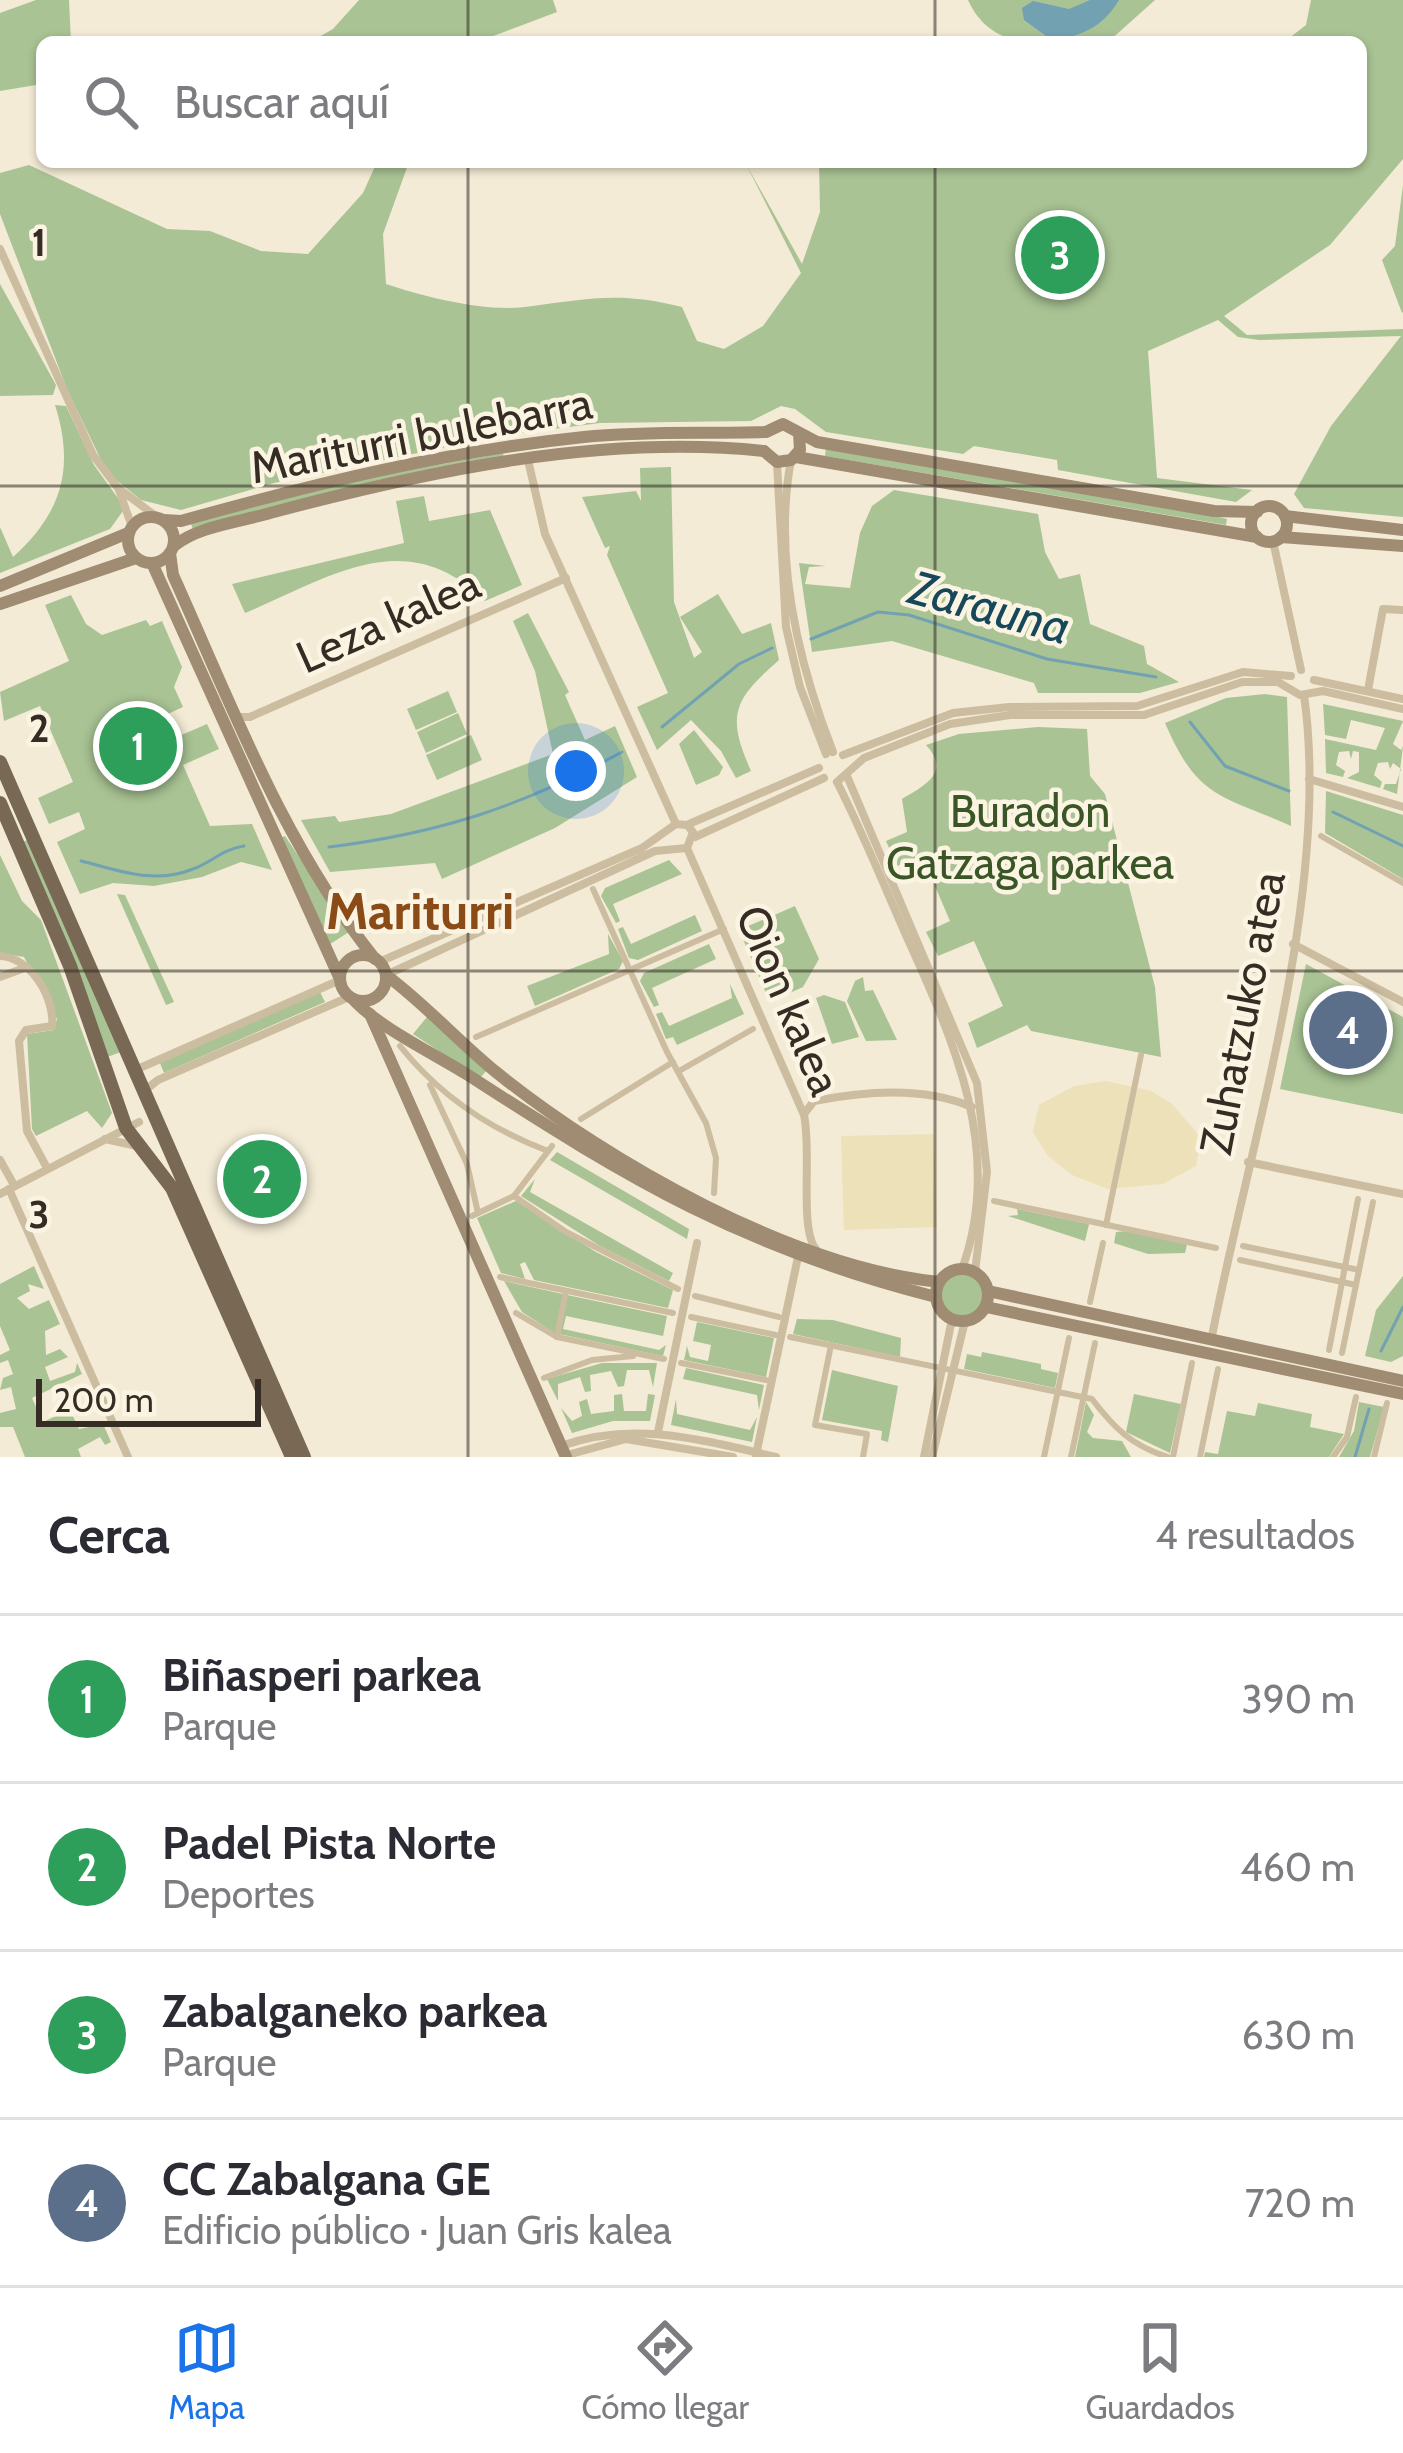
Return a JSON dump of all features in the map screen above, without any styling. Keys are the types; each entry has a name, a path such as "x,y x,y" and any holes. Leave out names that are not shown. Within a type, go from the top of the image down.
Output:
{"main road":[{"name":"Mariturri bulebarra","path":"160,519 181,521 379,470 506,447 618,434 766,432 783,424 799,433"},
{"path":"766,432 764,451 788,460 1257,537 1403,546"},
{"path":"788,460 799,433 817,442 1214,511 1257,512 1275,507 1285,516 1403,530"},
{"name":"Mariturri bulebarra","path":"172,549 303,504 528,460 680,448 764,451"},
{"path":"1257,512 1252,524 1257,537"},
{"path":"1277,539 1285,516"},
{"path":"0,586 111,544 143,518 160,519 173,531 172,570 300,854 380,965 493,1070 593,1141 708,1206 817,1250 938,1290 958,1320 986,1307 1403,1394"},
{"path":"130,530 136,558"},
{"path":"152,563 172,549"},
{"path":"0,604 136,558 152,563 351,998 635,1182 798,1257 938,1290 969,1270 988,1291 1403,1381"},
{"path":"0,762 304,1457"},
{"path":"0,802 59,939 112,1088 139,1147 172,1188 292,1457"},
{"path":"340,979 352,958 380,965"},
{"path":"380,965 376,998 380,1019 564,1453"},
{"path":"351,998 376,998"},
{"path":"380,1019 394,1048"},
{"path":"112,1088 121,1073 133,1071"},
{"path":"126,1117 149,1108"},
{"path":"986,1307 988,1291"}],"street":[{"path":"0,249 93,455 118,488 160,519"},
{"path":"528,460 536,508 672,828 673,847"},
{"path":"788,460 787,627 800,687 848,773 976,1083 987,1172 969,1270"},
{"path":"118,488 130,530"},
{"path":"1277,539 1294,677 1307,693 1403,709"},
{"name":"Leza kalea","path":"236,717 250,717 566,578"},
{"path":"1368,690 1383,609 1403,610"},
{"path":"380,965 642,848 672,828 819,768 834,754 929,720 968,711 1137,706 1243,672 1314,680 1403,699"},
{"path":"837,782 864,758 917,735 974,719 1144,715 1242,682 1294,677"},
{"name":"Zuhatzuko atea","path":"1210,1341 1293,944 1309,779 1307,693 1314,680"},
{"path":"819,768 824,778"},
{"path":"380,965 404,965 673,847 688,848 694,838 824,778 837,782 950,1032 973,1108 977,1198 969,1270"},
{"path":"1309,779 1403,807"},
{"path":"687,825 694,838"},
{"path":"1321,836 1403,884"},
{"name":"Oion kalea","path":"688,848 804,1115 811,1161 805,1224 817,1250"},
{"path":"593,889 712,1139 714,1193"},
{"path":"476,1037 724,929"},
{"path":"1293,944 1403,1003"},
{"path":"28,967 4,974 3,956 28,967 53,1016 52,1026 26,1030 19,1041 27,1131 47,1168"},
{"path":"404,965 407,991"},
{"path":"133,1071 340,979"},
{"path":"143,1092 158,1080 351,998"},
{"path":"679,1071 753,1029"},
{"path":"123,1041 138,1061 150,1064"},
{"path":"394,1048 429,1082 486,1124 550,1148 514,1196 475,1214 461,1149 429,1082"},
{"path":"1106,1225 1141,1055"},
{"path":"581,1119 673,1062"},
{"path":"804,1115 814,1102 868,1093 916,1094 973,1108"},
{"path":"104,1139 126,1117"},
{"path":"8,1189 104,1139 126,1117"},
{"path":"104,1139 139,1147"},
{"path":"0,1160 8,1189 128,1457"},
{"path":"1248,1162 1403,1194"},
{"path":"514,1196 566,1232 678,1289"},
{"path":"1329,1350 1358,1199"},
{"path":"994,1202 1216,1248"},
{"path":"1342,1353 1373,1202"},
{"path":"658,1432 697,1243"},
{"path":"1090,1302 1103,1243"},
{"path":"1243,1246 1359,1270"},
{"path":"756,1455 798,1257"},
{"path":"1240,1260 1356,1285"},
{"path":"500,1277 673,1313"},
{"path":"557,1337 566,1291"},
{"path":"695,1296 779,1318"},
{"path":"516,1313 557,1337 664,1359"},
{"path":"691,1317 776,1335"},
{"path":"928,1457 958,1320"},
{"path":"790,1337 1092,1399 1115,1430 1143,1449 1170,1457 1192,1364"},
{"path":"1044,1457 1069,1338"},
{"path":"1071,1457 1095,1343"},
{"path":"831,1346 815,1424 867,1434 862,1457"},
{"path":"544,1378 592,1360 640,1355"},
{"path":"681,1363 766,1380"},
{"path":"1200,1457 1218,1369"},
{"path":"1333,1457 1347,1437 1356,1396"},
{"path":"1374,1457 1387,1403"},
{"path":"564,1453 617,1430 658,1432 776,1457"},
{"path":"564,1453 604,1441 640,1439 733,1457"}],"green space":[{"path":"36,0 69,0 71,36 36,36 36,85 0,91 0,13"},
{"path":"359,0 553,0 557,12 493,36 321,36"},
{"path":"968,0 1155,0 1115,36 1004,36 979,18"},
{"path":"1311,0 1403,0 1403,159 1330,245 1224,316 1247,335 1403,329 1403,517 1304,508 1294,494 1331,426 1401,336 1259,340 1238,337 1218,320 1148,351 1157,478 1252,490 1236,502 1058,470 1057,460 974,446 963,454 826,432 795,409 781,406 751,421 600,423 499,436 274,483 181,510 141,500 101,460 67,389 0,214 0,173 29,165 167,229 210,231 261,251 308,254 363,193 374,168 407,168 383,234 386,284 491,307 603,298 659,302 682,307 697,341 724,349 763,326 801,273 748,168 802,264 820,212 819,168 1367,168 1367,36 1292,36 1306,25"},
{"path":"1403,185 1402,313 1382,260 1395,246"},
{"path":"0,284 56,385 53,395 0,396"},
{"path":"55,405 66,406 94,465 125,508 110,529 0,573 0,527 13,557 43,524 60,488 64,449"},
{"path":"826,448 1206,514 1227,519 1226,525 825,456"},
{"path":"503,453 504,460 194,532 191,524 344,482"},
{"path":"671,467 674,602 694,658 702,652 680,617 718,594 742,634 771,623 779,660 752,686 739,708 738,735 751,771 736,778 721,751 691,720 657,750 637,707 668,693 607,555 610,546 605,548 582,497 636,491 641,501 640,468"},
{"path":"894,490 1038,514 1045,552 1059,579 1080,574 1090,624 1144,646 1147,664 1179,682 1140,693 1038,693 1034,683 892,641 812,652 799,563 826,566 809,567 805,584 850,588 860,533 872,506"},
{"path":"424,496 429,521 490,510 522,585 485,601 456,578 426,565 397,561 338,573 245,613 232,584 404,543 396,501"},
{"path":"71,595 86,624 102,635 146,620 150,626 162,621 182,667 174,687 183,707 161,717 172,739 207,724 219,749 183,765 210,826 252,824 272,870 241,862 202,877 154,886 113,883 80,894 57,842 85,829 79,812 49,824 38,798 73,782 40,706 4,721 0,692 69,661 45,605"},
{"path":"528,613 569,692 565,695 585,740 615,726 637,777 555,828 442,879 435,863 330,872 301,820 335,816 339,822 391,814 553,754 535,671 513,621"},
{"path":"448,691 457,712 416,730 407,709"},
{"path":"1287,697 1291,826 1228,799 1200,781 1165,723 1226,698"},
{"path":"1323,704 1403,721 1393,744 1401,750 1403,746 1400,768 1378,763 1374,775 1382,782 1380,788 1347,778 1359,772 1359,752 1353,751 1351,759 1349,751 1339,752 1336,765 1345,771 1343,777 1326,773 1325,739 1376,750 1385,728 1351,720 1346,739 1325,735"},
{"path":"458,713 467,734 426,753 417,732"},
{"name":"Buradon Gatzaga parkea","path":"1038,727 1087,729 1090,776 1105,794 1155,987 1161,1057 1031,1031 1027,1025 977,1048 968,1023 1003,1006 974,941 938,956 926,932 950,921 922,856 897,866 886,841 907,832 902,799 927,783 936,770 926,745 959,734"},
{"path":"694,730 723,767 719,775 696,785 679,744"},
{"path":"471,735 482,760 437,780 426,755"},
{"path":"1400,773 1397,794 1383,789 1385,784 1396,784"},
{"path":"1326,791 1403,815 1403,879 1325,833"},
{"path":"285,836 349,932 327,946 280,838"},
{"path":"27,840 121,1052 107,1057 23,842"},
{"path":"0,855 22,901 41,920 112,1113 102,1128 87,1111 36,1136 32,1129 27,1034 54,1030 57,1019 24,957 0,953"},
{"path":"669,860 682,874 613,904 620,921 616,923 601,896 605,888"},
{"path":"117,894 125,895 174,1002 166,1005"},
{"path":"795,906 819,959 803,987 770,1002 739,930"},
{"path":"695,915 702,931 638,960 629,958 618,929 623,927 631,944"},
{"path":"608,934 623,961 619,969 535,1006 527,986 609,954"},
{"path":"709,944 716,959 652,988 659,1005 654,1007 640,981 644,973"},
{"path":"1306,964 1403,1017 1403,1114 1280,1089"},
{"path":"863,977 865,991 873,990 897,1040 866,1041 847,1001 855,981"},
{"path":"730,984 744,1014 677,1045 673,1037 666,1039 656,1014 662,1012 669,1026 732,998"},
{"path":"320,992 325,1002 164,1073 160,1063"},
{"path":"824,995 845,1002 859,1037 832,1044 816,998"},
{"path":"427,1017 487,1070 480,1078 413,1034"},
{"path":"557,1152 689,1229 687,1239 550,1160"},
{"path":"535,1179 530,1192 673,1273 669,1281 600,1246 521,1196"},
{"path":"516,1201 596,1252 673,1290 668,1308 534,1280 525,1262 520,1264 525,1279 501,1273 477,1218"},
{"path":"1017,1209 1089,1224 1085,1241 1008,1216 1018,1215"},
{"path":"1116,1232 1187,1244 1185,1253 1148,1254 1114,1243"},
{"path":"34,1266 44,1289 28,1284 30,1291 17,1298 29,1309 49,1300 60,1324 45,1331 46,1355 60,1349 68,1357 45,1367 50,1381 75,1372 77,1363 82,1374 32,1398 43,1422 75,1407 71,1412 79,1429 103,1424 111,1442 105,1445 100,1437 78,1449 81,1457 25,1457 13,1427 0,1427 0,1413 16,1409 11,1387 0,1390 3,1378 13,1374 8,1360 0,1363 0,1355 10,1350 0,1326 0,1284"},
{"path":"963,1274 978,1281 985,1296 978,1311 963,1318 948,1311 941,1296 948,1281"},
{"path":"1403,1276 1403,1356 1391,1362 1365,1356 1376,1310"},
{"path":"504,1281 563,1294 556,1334 522,1312"},
{"path":"567,1295 667,1316 663,1336 566,1316 563,1329 659,1350 666,1345 663,1356 559,1334"},
{"path":"797,1319 833,1320 901,1338 900,1357 793,1334"},
{"path":"697,1322 774,1338 766,1377 684,1360 687,1346 690,1357 708,1361 711,1345 693,1341"},
{"path":"982,1352 1041,1364 1041,1369 1058,1373 1055,1388 964,1369 967,1354 981,1357"},
{"path":"602,1363 657,1363 653,1387 649,1370 627,1370 624,1386 618,1387 611,1371 590,1375 591,1391 585,1392 580,1377 558,1384 558,1401 547,1379"},
{"path":"686,1368 764,1385 759,1410 757,1395 683,1379"},
{"path":"832,1370 898,1386 888,1442 881,1440 882,1431 822,1420"},
{"path":"622,1394 624,1411 646,1411 648,1394 655,1395 650,1421 613,1421 572,1433 561,1408 572,1421 582,1416 579,1402 587,1399 591,1414 614,1411 614,1395"},
{"path":"1134,1394 1181,1404 1170,1453 1126,1432"},
{"path":"676,1399 677,1414 750,1430 757,1417 752,1442 671,1425"},
{"path":"1086,1402 1094,1415 1087,1432 1093,1438 1122,1441 1131,1457 1075,1457"},
{"path":"1359,1402 1384,1407 1370,1457 1339,1457 1354,1431"},
{"path":"1258,1403 1312,1414 1310,1427 1344,1434 1329,1457 1204,1457 1205,1452 1218,1454 1227,1411 1255,1416"}],"shaded area":[{"path":"1106,1081 1151,1091 1172,1104 1201,1138 1196,1166 1163,1184 1108,1189 1072,1175 1048,1156 1033,1132 1039,1105 1074,1086"},
{"path":"934,1134 937,1227 844,1230 841,1136"}],"water":[{"path":"1090,0 1119,0 1099,23 1074,36 1046,36 1024,20 1022,8 1033,1 1069,9"}],"waterway":[{"name":"Zarauna","path":"811,639 878,612 909,615 1047,659 1156,677"},
{"name":"Zarauna","path":"662,727 739,664 772,648"},
{"name":"Zarauna","path":"1190,722 1225,766 1289,791"},
{"name":"Zarauna","path":"329,847 408,834 480,814 550,788 622,752"},
{"name":"Zarauna","path":"1333,812 1403,846"},
{"name":"Zarauna","path":"81,861 164,876 193,869 244,846"},
{"path":"1381,1351 1403,1307"},
{"path":"1355,1457 1369,1409"}],"place":[{"name":"Zabalganeko parkea","path":"1060,255"},
{"name":"Biñasperi parkea","path":"138,746"},
{"name":"CC Zabalgana GE","path":"1348,1030"},
{"name":"Padel Pista Norte","path":"262,1179"}],"district":[{"name":"Mariturri","path":"420,911"}]}
